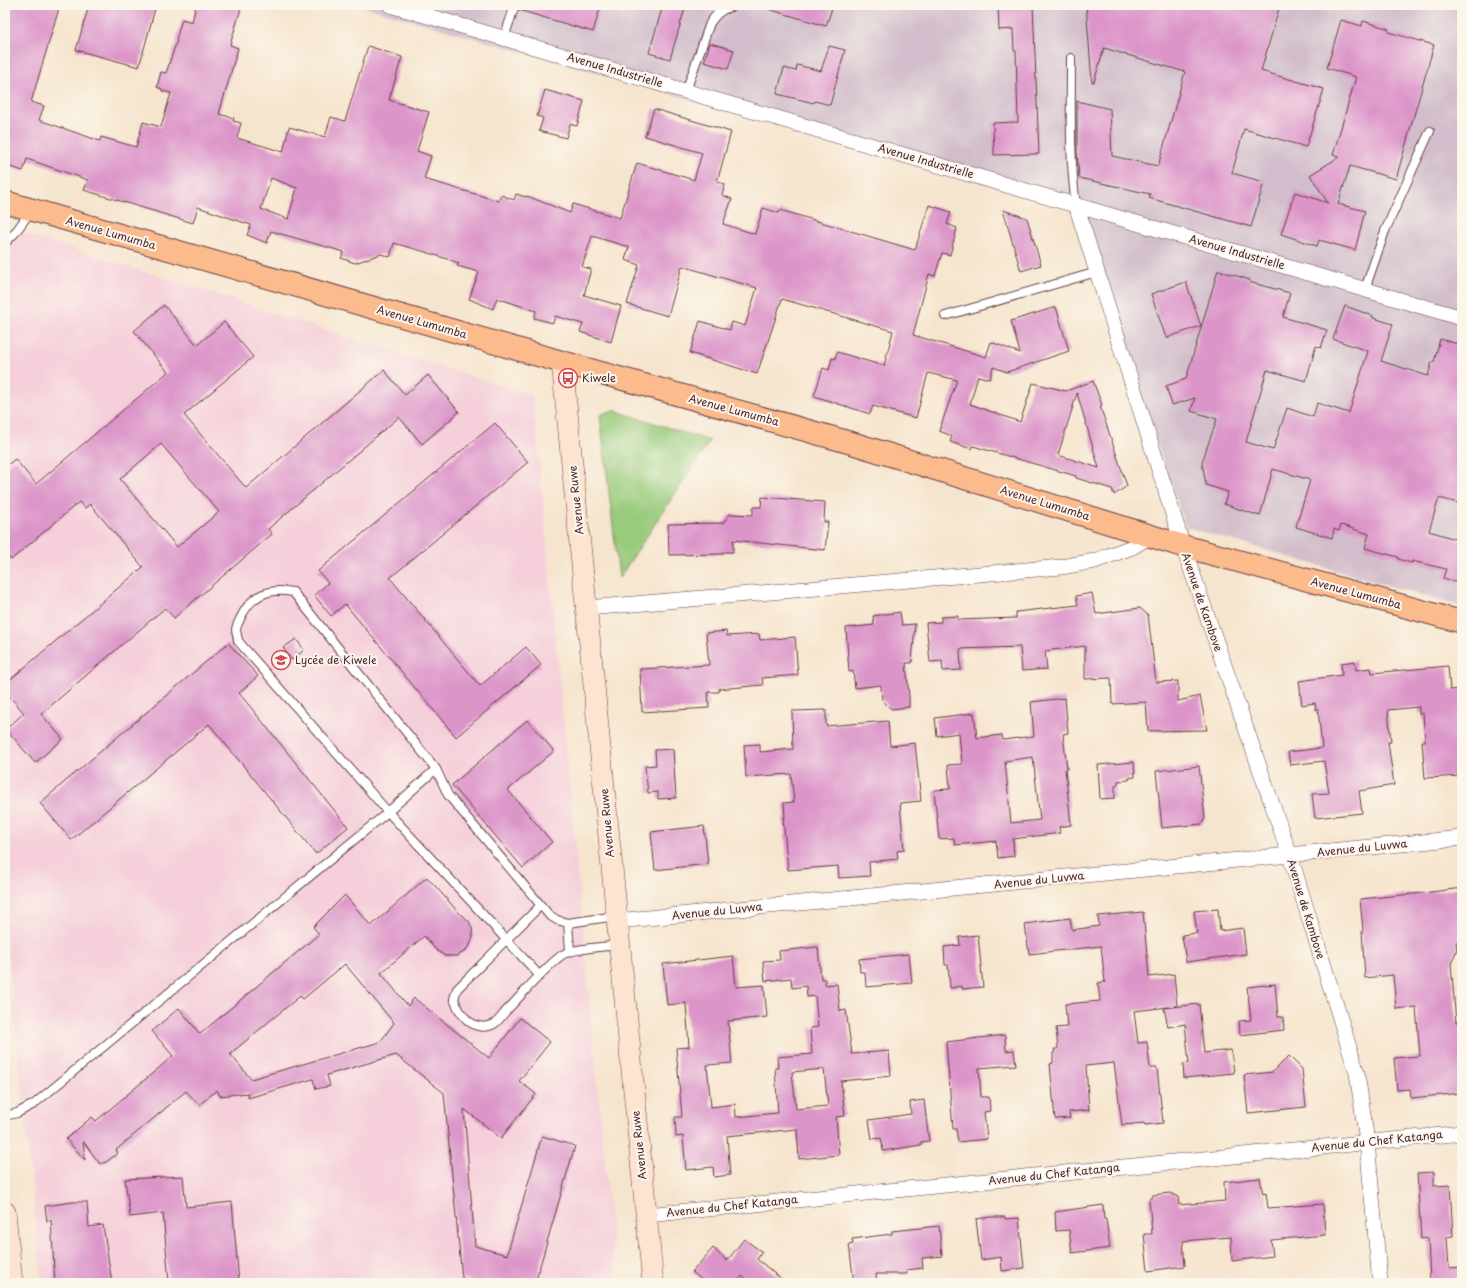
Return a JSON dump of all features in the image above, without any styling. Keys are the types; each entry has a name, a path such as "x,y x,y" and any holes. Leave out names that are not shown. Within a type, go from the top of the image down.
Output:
{"highway":[{"name":"Avenue Lumumba","path":"5,202 562,362 855,444 1183,546 1462,622"}],"street":[{"name":"Avenue Industrielle","path":"390,5 1462,318"},
{"name":"Avenue de Kambove","path":"1076,205 1183,546 1290,856 1357,1073 1367,1142 1380,1283"},
{"name":"Avenue Ruwe","path":"562,362 653,1283"},
{"path":"587,608 1061,567 1095,561 1132,547 1151,536"},
{"name":"Avenue du Luvwa","path":"616,919 1290,856 1462,838"},
{"name":"Avenue du Chef Katanga","path":"646,1215 1462,1133"},
{"path":"5,1212 12,1283"}],"lane":[{"path":"504,38 515,5"},
{"path":"686,91 710,23 715,15 723,9 737,5"},
{"path":"1071,58 1071,154 1072,180 1076,205"},
{"path":"1365,289 1385,231 1430,131"},
{"path":"5,243 14,234 31,210"},
{"path":"946,316 1097,272"},
{"path":"540,976 388,812 238,641 236,627 244,610 255,598 267,592 279,590 293,592 436,769 448,795 549,915 557,920 568,923 616,919"},
{"path":"5,1116 17,1113 34,1104 388,812 436,769"},
{"path":"540,906 457,989 454,999 462,1015 479,1027 493,1024 540,976 562,956 570,951 619,945"},
{"path":"568,923 570,951"}],"shaded area":[{"path":"358,5 1462,5 1462,607 1186,527 1075,209"},
{"name":"Lycée de Kiwele","path":"5,227 533,396 616,1283 42,1283 5,924"}],"green space":[{"path":"613,410 710,441 619,578 600,415"}],"building":[{"path":"5,5 60,5 31,102 44,106 39,120 100,141 101,137 136,147 143,122 161,127 171,93 162,91 162,89 157,87 161,72 166,73 182,19 192,22 196,5 242,5 230,45 238,48 219,114 234,118 233,121 241,123 237,138 283,152 289,127 325,137 331,117 345,121 368,46 402,57 389,100 429,112 417,151 431,156 424,179 499,201 501,195 514,200 516,194 527,196 570,213 573,204 620,218 637,163 694,180 702,153 645,136 654,109 731,132 717,182 725,184 722,195 732,199 723,224 755,234 763,208 779,213 780,210 915,250 929,205 951,212 947,224 957,228 950,255 942,253 935,276 929,274 913,335 986,357 991,342 1020,353 1011,321 1056,307 1069,351 1007,372 993,367 990,379 978,376 970,404 1020,422 1033,383 1066,391 1093,381 1127,486 1114,495 1112,489 1076,478 1076,476 973,446 972,449 950,442 952,436 939,431 957,380 928,373 916,418 873,406 870,414 814,396 823,368 829,370 832,358 835,359 837,352 884,366 893,331 782,299 757,374 690,353 700,321 730,330 732,322 745,326 757,288 682,266 668,316 627,304 639,265 625,260 629,247 592,236 582,267 591,269 584,295 621,306 611,342 580,332 583,324 555,316 553,323 534,318 536,311 497,298 493,309 469,299 479,272 457,266 459,263 429,253 394,243 390,257 381,254 355,263 341,258 344,252 271,231 267,243 247,235 251,225 198,207 193,223 84,190 88,180 27,159 23,171 5,165 5,103 11,84 5,82","holes":["271,178 297,188 288,219 261,209","1077,393 1099,468 1058,455"]},
{"path":"89,5 156,5 139,67 76,50"},
{"path":"520,5 601,5 593,32 519,10"},
{"path":"663,5 686,5 670,59 649,53"},
{"path":"769,5 833,5 826,26 768,9"},
{"path":"998,5 1033,5 1039,154 994,155 993,123 1018,122 1016,51 1014,51 1013,29 999,30"},
{"path":"1086,5 1280,5 1261,71 1324,89 1306,147 1244,129 1232,173 1264,182 1251,227 1149,198 1150,194 1079,178 1077,151 1077,101 1110,109 1112,156 1158,166 1185,72 1104,48 1094,82 1092,82"},
{"path":"1341,20 1362,26 1363,21 1389,29 1388,32 1434,45 1396,179 1350,166 1338,204 1365,211 1355,250 1319,240 1317,246 1281,234 1295,192 1328,203 1310,175 1339,157 1333,155 1356,77 1327,68"},
{"path":"710,43 734,50 728,69 704,62"},
{"path":"829,46 845,50 830,105 815,101 814,103 777,94 784,68 796,71 797,65 821,71"},
{"path":"545,90 584,101 577,126 570,124 566,138 539,131 543,118 537,116"},
{"path":"1003,210 1027,218 1041,265 1021,271"},
{"path":"1218,270 1250,280 1249,282 1290,293 1283,317 1327,330 1321,348 1316,346 1306,381 1267,370 1246,442 1273,450 1287,408 1313,417 1317,403 1349,413 1368,351 1333,339 1345,306 1373,316 1373,318 1393,324 1381,361 1428,376 1432,362 1434,362 1440,339 1462,345 1462,504 1439,498 1429,531 1462,541 1462,572 1459,583 1443,578 1446,569 1412,561 1412,563 1398,559 1398,557 1365,548 1369,534 1341,525 1339,531 1334,529 1332,538 1296,527 1310,480 1273,469 1260,516 1224,504 1228,492 1206,485 1202,462 1217,419 1191,411 1195,398 1172,405 1166,386 1186,379"},
{"path":"1186,282 1201,326 1166,338 1151,294"},
{"path":"164,305 197,345 224,322 253,357 184,415 246,488 384,370 405,395 428,375 459,412 422,444 399,417 268,529 272,534 174,618 165,608 41,714 63,739 35,763 6,729 24,713 5,691 5,684 143,567 90,504 85,508 79,502 11,560 5,552 5,467 15,459 36,484 168,372 134,331","holes":["161,444 219,512 177,547 120,479"]},
{"path":"495,423 528,462 390,578 480,686 526,647 541,665 456,737 345,604 331,616 314,595 328,583 318,571"},
{"path":"762,497 825,502 824,522 828,522 825,550 733,540 733,552 723,552 723,554 669,555 668,524 723,523 730,514 753,515 753,507 761,507"},
{"path":"1092,593 1096,614 1140,608 1148,615 1156,682 1178,681 1178,701 1200,696 1207,730 1148,731 1146,702 1112,704 1111,678 1085,679 1085,646 1045,651 1047,669 1022,671 1020,647 960,649 961,670 943,671 942,661 930,662 926,623 941,622 941,617 958,616 958,620 1016,618 1016,612 1078,605 1076,596"},
{"path":"900,612 902,625 915,624 912,663 906,663 909,707 891,709 882,700 881,685 855,688 853,671 849,672 846,628 874,625 873,616"},
{"path":"726,631 727,636 759,634 760,640 795,637 798,675 762,678 763,685 719,689 719,692 708,692 709,708 642,712 640,669 709,665 706,633"},
{"path":"296,639 304,650 292,660 283,648"},
{"path":"228,643 258,676 239,693 348,827 316,854 209,724 71,840 40,803"},
{"path":"1355,661 1356,670 1371,668 1372,673 1448,666 1450,690 1462,689 1462,776 1425,778 1422,741 1425,741 1423,713 1419,714 1419,707 1388,710 1391,742 1388,742 1394,785 1359,791 1362,813 1315,818 1312,794 1329,793 1324,761 1290,765 1288,752 1322,748 1318,709 1316,710 1315,703 1302,705 1299,681 1342,675 1341,663"},
{"path":"1065,698 1068,733 1063,734 1071,825 1059,827 1060,833 1013,839 1014,856 998,858 996,841 955,845 954,838 939,839 934,790 950,789 948,765 962,764 959,733 937,736 935,718 974,713 977,738 1002,735 1003,740 1034,736 1031,702","holes":["1033,757 1040,820 1011,823 1005,761"]},
{"path":"826,710 826,726 888,721 890,746 915,743 921,801 900,803 904,850 897,851 898,859 869,862 870,876 839,878 838,866 788,870 783,818 785,818 784,803 794,802 791,774 746,777 744,745 760,744 760,752 793,749 792,711"},
{"path":"527,720 554,751 508,790 552,842 523,868 452,785"},
{"path":"673,749 676,798 658,799 658,792 648,793 645,766 656,765 655,750"},
{"path":"1134,762 1135,777 1129,778 1129,780 1118,781 1118,785 1115,786 1115,798 1100,799 1098,765"},
{"path":"1199,766 1205,818 1202,824 1162,828 1156,771"},
{"path":"704,826 708,864 655,870 651,832"},
{"path":"427,877 460,914 469,921 472,928 473,937 470,945 464,952 456,956 445,956 436,950 424,936 381,973 408,1006 414,998 489,1058 520,1018 550,1042 519,1081 536,1094 501,1138 464,1109 475,1246 507,1255 542,1136 575,1146 535,1283 478,1283 462,1278 444,1093 396,1055 327,1075 330,1086 316,1089 313,1079 248,1098 248,1093 220,1096 217,1090 199,1105 186,1091 116,1150 118,1153 106,1162 100,1164 83,1141 85,1160 66,1139 92,1117 96,1121 173,1056 152,1031 179,1008 200,1034 319,934 313,927 345,895 371,926","holes":["345,964 394,1023 380,1042 251,1079 230,1054 300,996 303,999"]},
{"path":"1462,888 1462,941 1456,942 1457,950 1451,964 1456,1022 1462,1022 1462,1093 1411,1098 1410,1089 1397,1090 1394,1058 1420,1056 1416,1007 1396,1009 1393,975 1365,978 1360,899"},
{"path":"1218,909 1220,931 1243,928 1246,954 1186,962 1182,935 1197,933 1194,911"},
{"path":"1143,912 1149,977 1174,974 1177,1006 1134,1011 1138,1043 1147,1042 1150,1068 1157,1068 1163,1123 1122,1125 1114,1063 1086,1066 1089,1110 1069,1112 1070,1118 1055,1119 1050,1064 1053,1063 1053,1053 1055,1052 1054,1049 1058,1049 1056,1028 1067,1027 1065,1004 1100,1001 1098,983 1105,982 1101,946 1029,954 1025,924 1070,918 1072,930 1099,926 1098,916"},
{"path":"978,935 983,987 962,989 962,986 950,988 948,965 945,965 944,947 960,945 959,937"},
{"path":"818,947 821,979 825,979 825,985 837,984 840,1011 846,1010 852,1054 889,1051 891,1076 841,1081 845,1116 836,1117 839,1155 799,1159 797,1129 727,1136 730,1175 714,1177 713,1167 686,1170 683,1136 676,1137 675,1117 682,1117 676,1048 689,1047 686,1003 667,1005 663,964 733,956 736,987 764,985 767,1017 728,1021 732,1063 707,1065 711,1107 735,1104 736,1117 778,1113 775,1068 778,1068 777,1057 812,1054 810,1028 818,1027 815,996 807,997 806,986 792,988 791,978 765,981 763,961 780,960 779,951","holes":["824,1069 828,1106 796,1109 792,1072"]},
{"path":"909,954 912,983 866,987 865,972 860,972 859,959"},
{"path":"1275,984 1278,1017 1283,1017 1284,1030 1240,1035 1239,1021 1251,1020 1247,987"},
{"path":"1199,1004 1204,1053 1231,1050 1234,1073 1184,1078 1183,1064 1189,1063 1185,1024 1168,1027 1164,1008"},
{"path":"1005,1035 1006,1051 1014,1050 1016,1065 979,1068 981,1097 989,1097 990,1111 984,1112 987,1139 958,1142 956,1129 953,1129 946,1042"},
{"path":"1289,1056 1302,1069 1306,1107 1248,1113 1244,1075 1273,1072"},
{"path":"924,1100 929,1141 921,1142 921,1145 883,1151 881,1138 872,1139 869,1120 911,1114 910,1102"},
{"path":"1434,1172 1434,1186 1450,1185 1453,1236 1447,1237 1449,1268 1462,1267 1462,1283 1430,1283 1428,1238 1421,1239 1417,1173"},
{"path":"183,1176 186,1207 232,1202 239,1283 169,1283 163,1213 130,1217 125,1179"},
{"path":"1260,1178 1263,1194 1266,1193 1268,1208 1323,1204 1325,1235 1271,1240 1273,1256 1232,1261 1231,1237 1183,1241 1185,1266 1148,1271 1144,1234 1152,1234 1149,1200 1153,1195 1170,1193 1178,1197 1179,1205 1225,1201 1224,1182"},
{"path":"73,1202 87,1202 89,1227 103,1225 112,1283 55,1283 51,1220 47,1221 45,1206"},
{"path":"1103,1205 1104,1219 1106,1219 1110,1248 1072,1253 1069,1230 1056,1231 1055,1212"},
{"path":"1005,1217 1005,1219 1019,1218 1024,1268 1002,1271 1001,1257 981,1260 976,1219"},
{"path":"939,1226 942,1256 922,1258 923,1268 906,1270 907,1274 876,1274 877,1283 854,1283 849,1245 853,1244 852,1239 892,1234 892,1231"},
{"path":"744,1239 762,1252 757,1259 786,1283 751,1283 742,1276 737,1283 706,1283 692,1272 713,1248 727,1261"}],"place":[{"name":"Kiwele","path":"568,378"},
{"name":"Lycée de Kiwele","path":"281,660"}]}
